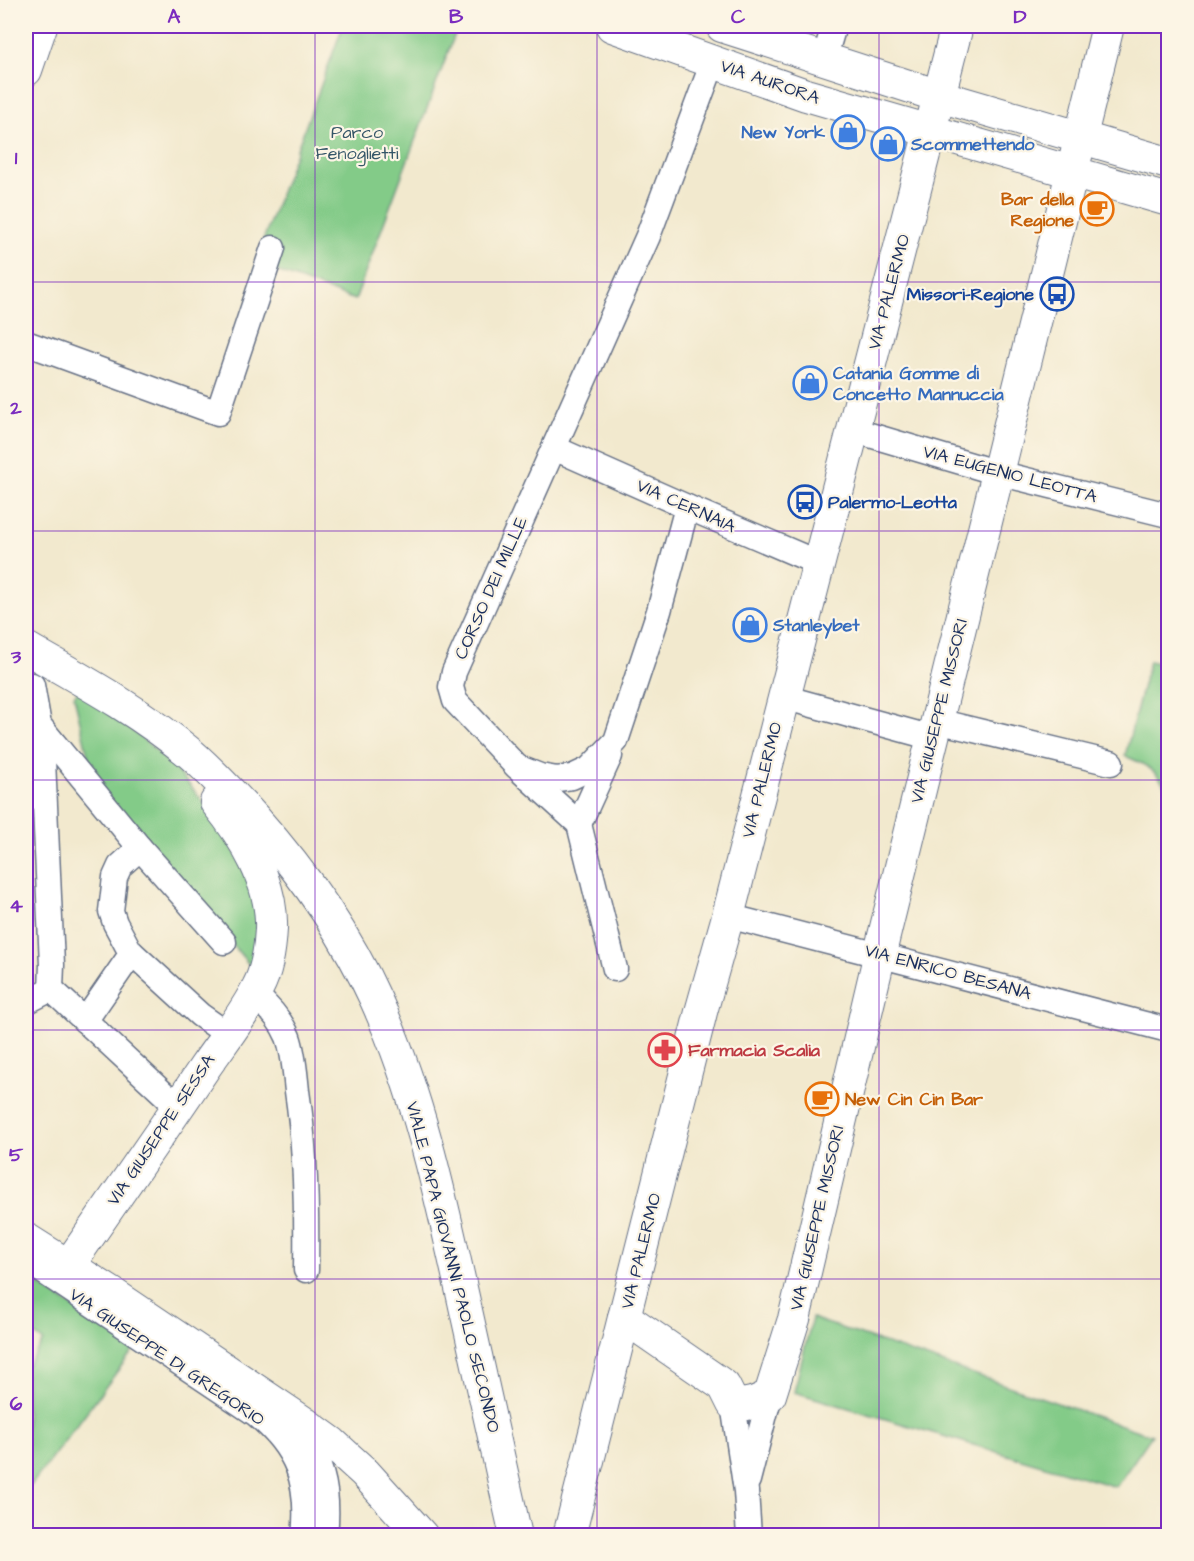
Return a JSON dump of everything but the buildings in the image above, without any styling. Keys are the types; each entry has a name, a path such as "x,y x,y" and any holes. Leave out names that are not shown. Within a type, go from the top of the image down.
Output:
{"main road":[{"path":"26,70 41,26"},
{"name":"VIA AURORA","path":"612,26 806,94 1168,200"},
{"path":"713,62 725,26 939,96 1168,163"},
{"name":"VIA PALERMO","path":"569,1536 701,1012 728,916 957,26"},
{"name":"VIA GIUSEPPE MISSORI","path":"770,1395 794,1319 880,954 1108,26"},
{"path":"26,648 89,684 136,715"},
{"name":"VIALE PAPA GIOVANNI PAOLO SECONDO","path":"136,715 191,755 238,800 283,850 332,921 375,998 407,1078 431,1163 450,1237 516,1536"},
{"name":"VIA GIUSEPPE SESSA","path":"68,1266 254,994 264,973 268,956 271,927 267,896 253,859 232,822 209,792 136,715"},
{"path":"26,1239 113,1294 275,1402 332,1443 365,1473 422,1536"},
{"path":"624,1317 723,1386 733,1404 753,1404 770,1395"}],"street":[{"path":"806,94 834,26"},
{"name":"CORSO DEI MILLE","path":"687,507 659,611 616,741 589,769 572,777 557,779 540,776 517,767 455,701 452,687 454,672 648,236 713,62"},
{"path":"26,343 218,413 273,248"},
{"name":"VIA EUGENIO LEOTTA","path":"853,430 998,473 1168,515"},
{"name":"VIA CERNAIA","path":"554,448 818,563"},
{"path":"32,686 39,725 44,783 52,965 51,989 178,1107"},
{"path":"783,697 1111,763"},
{"path":"39,725 140,849 224,942"},
{"path":"579,824 616,741"},
{"path":"517,767 579,824 615,969"},
{"path":"140,849 120,866 115,877 111,911 115,922 132,953 200,1015 227,1034"},
{"name":"VIA ENRICO BESANA","path":"728,916 1168,1030"},
{"path":"85,1021 132,953"},
{"path":"26,1002 51,989"},
{"path":"254,994 280,1022 288,1038 295,1075 303,1132 306,1270"},
{"name":"VIA GIUSEPPE DI GREGORIO","path":"26,1260 256,1414 268,1425 289,1450 300,1472 306,1499 304,1536"},
{"path":"746,1491 770,1395"},
{"name":"VIA GIUSEPPE DI GREGORIO","path":"275,1402 307,1440 322,1473 327,1514 325,1536"},
{"path":"733,1404 746,1491 749,1536"}],"green space":[{"name":"Parco Fenoglietti","path":"343,26 458,26 355,300 271,269 278,250 262,243"},
{"path":"1149,661 1168,665 1168,794 1157,774 1125,756"},
{"path":"78,691 148,743 168,762 204,803 220,827 246,874 256,902 257,924 253,969 94,782 74,696"},
{"path":"26,1276 135,1348 26,1492 26,1367 43,1341 26,1329"},
{"path":"812,1318 1152,1435 1116,1487 794,1392"}],"place":[{"name":"New York","path":"848,132"},
{"name":"Scommettendo","path":"888,144"},
{"name":"Bar della Regione","path":"1097,209"},
{"name":"Missori-Regione","path":"1057,294"},
{"name":"Catania Gomme di Concetto Mannuccia","path":"810,383"},
{"name":"Palermo-Leotta","path":"805,502"},
{"name":"Stanleybet","path":"750,625"},
{"name":"Farmacia Scalia","path":"665,1050"},
{"name":"New Cin Cin Bar","path":"822,1099"}]}
